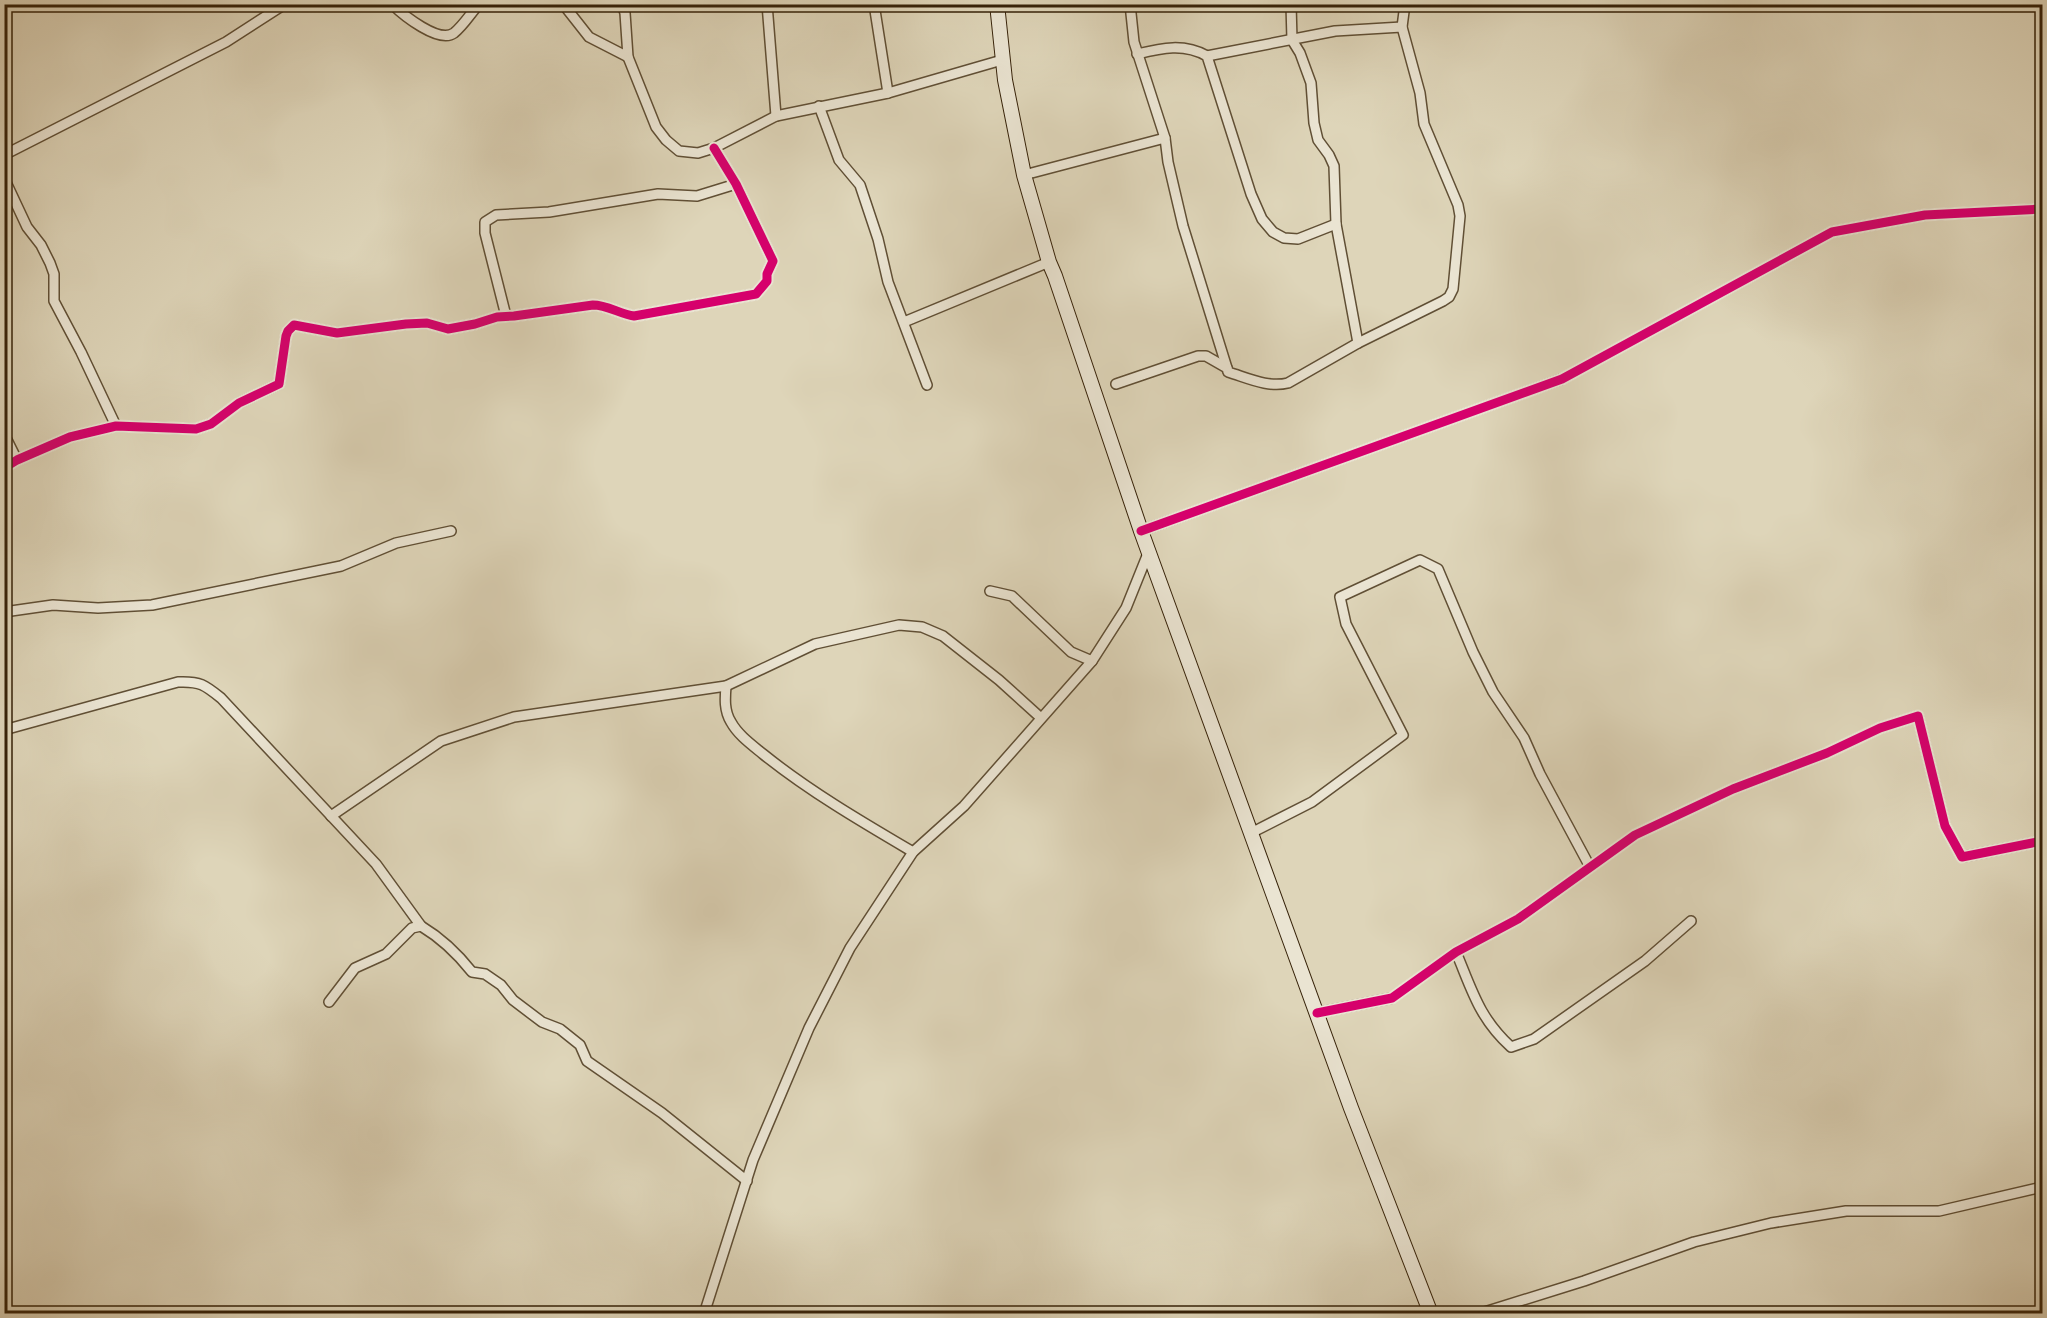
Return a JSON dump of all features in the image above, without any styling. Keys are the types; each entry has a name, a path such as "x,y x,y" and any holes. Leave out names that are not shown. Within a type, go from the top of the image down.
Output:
{"main road":[{"path":"997,4 1002,60 1024,175 1049,262 1141,531 1317,1013 1431,1314"}],"street":[{"path":"393,4 400,12 436,35 447,36 453,33 479,4"},
{"path":"563,4 589,37 628,57"},
{"path":"622,4 625,13 628,57 656,127 679,151 698,153 714,148 776,116 888,93 1002,60"},
{"path":"766,4 776,116"},
{"path":"874,4 888,93"},
{"path":"1130,4 1137,54 1165,138 1168,162 1183,226 1228,372 1278,385 1288,383 1358,343 1443,301 1449,297 1453,289 1460,216 1458,205 1424,124 1420,93 1402,27 1405,4"},
{"path":"1291,4 1292,39 1311,83 1314,123 1318,140 1334,166 1336,224 1358,343"},
{"path":"4,155 226,42 282,5"},
{"path":"1207,56 1335,31 1402,27"},
{"path":"1137,54 1162,48 1184,47 1196,49 1207,56 1251,194 1262,219 1273,232 1284,238 1298,239 1336,224"},
{"path":"819,106 839,160 860,185 878,239 888,282 927,385"},
{"path":"1024,175 1165,138"},
{"path":"4,468 70,437 116,426 196,429 211,424 249,398 279,384 286,336 294,325 337,333 428,323 448,329 496,317 593,305 601,305 634,316 756,294 767,281 767,274 773,261 736,184 714,148"},
{"path":"4,178 27,227 50,263 54,274 54,301 116,426"},
{"path":"506,316 485,233 485,222 489,217 496,214 549,212 658,194 697,196 736,184"},
{"path":"1141,531 1562,379 1832,232 1925,215 2043,209"},
{"path":"904,322 1049,262"},
{"path":"1116,384 1198,356 1206,356 1227,368"},
{"path":"4,434 17,460"},
{"path":"4,612 53,605 98,608 152,605 341,566 396,543 451,531"},
{"path":"704,1314 753,1160 809,1028 850,948 913,852 964,806 1092,662 1126,608 1149,551"},
{"path":"1251,833 1312,802 1403,735 1346,624 1340,597 1420,560 1438,569 1492,692 1524,738 1540,774 1590,867"},
{"path":"990,591 1012,596 1071,652 1092,662"},
{"path":"331,816 441,741 514,717 726,686 815,644 900,625 922,627 944,636 999,680 1041,718"},
{"path":"4,730 178,682 202,683 221,698 376,864 421,926 436,935 457,953 472,972 485,974 501,985 513,1000 542,1022 560,1029 580,1045 588,1061 662,1113 747,1181"},
{"path":"726,686 725,705 730,722 745,739 778,766 819,794 913,852"},
{"path":"1317,1013 1392,998 1456,952 1518,919 1635,835 1733,789 1827,753 1880,728 1918,717 1945,826 1962,857 2043,841"},
{"path":"1456,952 1483,1016 1511,1047 1544,1032 1645,961 1691,921"},
{"path":"329,1002 355,968 386,954 412,928 421,926"},
{"path":"1478,1314 1584,1281 1694,1242 1761,1225 1846,1211 1939,1211 2043,1187"}],"cycle path":[{"path":"4,468 70,437 116,426 196,429 211,424 239,403 279,384 286,336 294,325 337,333 427,323 448,329 497,317 593,305 634,316 756,294 767,281 767,274 773,261 736,184 714,148"},
{"path":"1141,531 1562,379 1832,232 1925,215 2042,209"},
{"path":"1317,1013 1392,998 1456,952 1518,919 1635,835 1733,789 1827,753 1880,728 1918,716 1945,826 1962,857 2042,841"}]}
